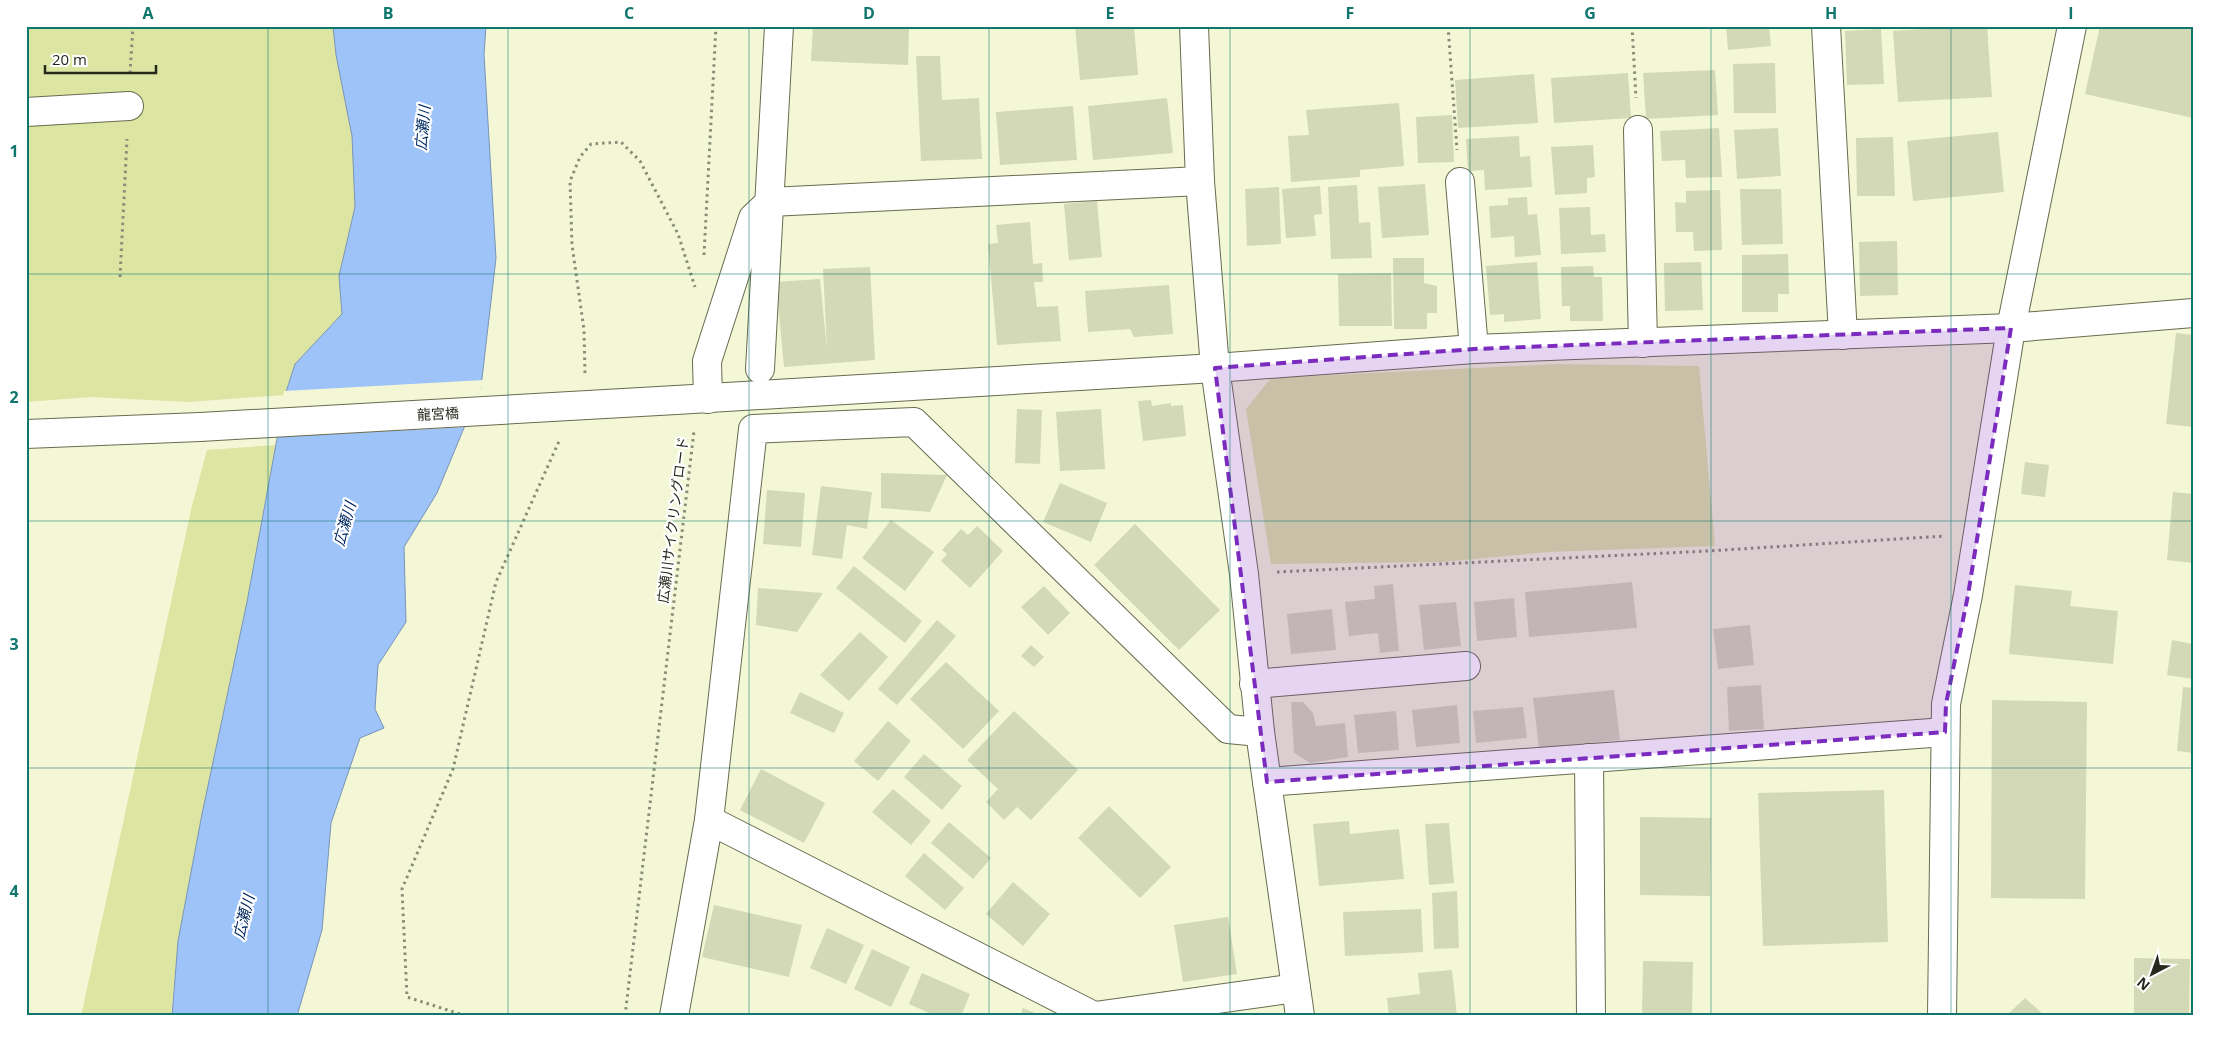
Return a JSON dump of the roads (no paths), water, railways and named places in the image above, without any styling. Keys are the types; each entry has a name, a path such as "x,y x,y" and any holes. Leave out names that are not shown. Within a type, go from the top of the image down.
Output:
{"street":[{"path":"760,369 779,26"},
{"path":"1194,26 1200,181 1215,368 1244,574 1260,732 1300,1016"},
{"path":"1826,26 1843,335"},
{"path":"1942,1016 1946,704 1978,534 2011,328 2072,26"},
{"path":"26,112 129,106"},
{"path":"1638,130 1643,343"},
{"path":"690,399 707,361 753,218 770,202 1200,181"},
{"path":"1460,182 1474,349"},
{"name":"龍宮橋","path":"26,434 200,427 690,399 1215,368 1474,349 2011,328 2193,313"},
{"path":"674,1016 708,820 753,428 914,422 1228,729 1260,732"},
{"path":"1254,684 1466,666"},
{"path":"1267,782 1945,732"},
{"path":"1589,758 1591,1016"},
{"path":"708,820 1094,1016 1296,988"}],"water":[{"name":"広瀬川","path":"333,26 486,26 484,54 496,258 481,387 437,493 404,547 406,622 378,665 375,709 384,728 360,738 331,823 322,930 297,1016 172,1016 178,941 202,814 247,602 285,395 295,364 342,314 339,276 355,207 352,136 336,55"}]}
